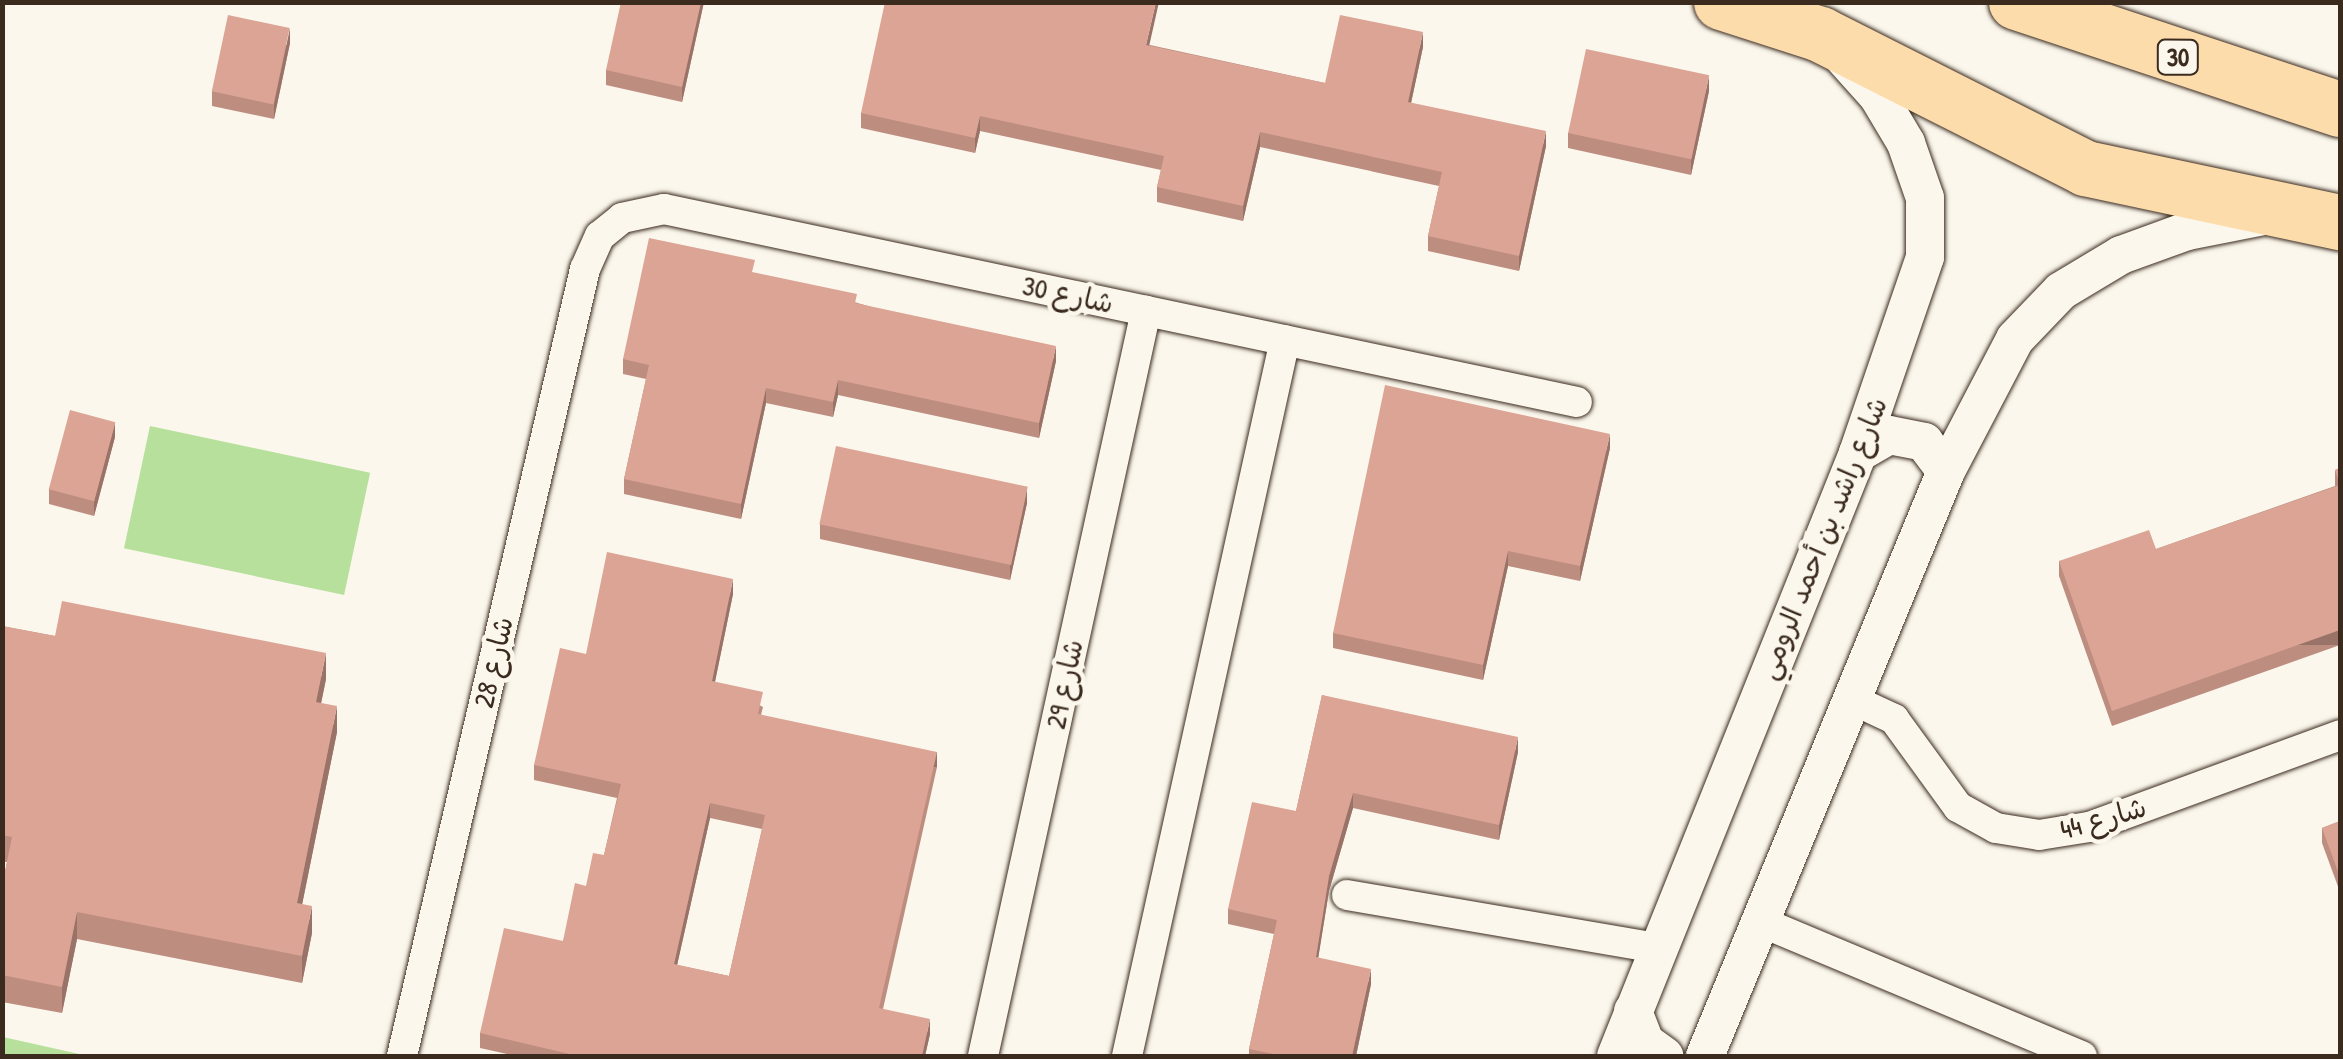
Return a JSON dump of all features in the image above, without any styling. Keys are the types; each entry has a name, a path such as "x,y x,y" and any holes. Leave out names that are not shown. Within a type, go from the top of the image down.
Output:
{"highway":[{"path":"1721,2 1820,34 2085,168 2340,222"},
{"name":"30","path":"2016,2 2340,109"}],"street":[{"name":"شارع راشد بن أحمد الرومي","path":"1616,1056 1858,453 1916,293 1928,226 1916,168 1895,120 1820,34"},
{"name":"شارع 30","path":"586,268 610,226 634,213 664,209 1577,402"},
{"path":"1706,1056 1849,698 1946,471 1995,370 2060,291 2156,242 2287,212"},
{"name":"شارع 28","path":"402,1056 586,268"},
{"name":"شارع 29","path":"982,1056 1146,311"},
{"path":"1128,1056 1285,340"},
{"path":"1858,453 1889,435 1906,438 1924,442 1946,471"},
{"name":"شارع 44","path":"1849,698 1894,719 1942,789 1975,819 2038,835 2089,827 2340,735"},
{"path":"1346,895 1658,948"},
{"path":"1761,922 2082,1056"},
{"path":"1633,1011 1645,1042 1664,1056"}],"green space":[{"path":"150,426 370,473 344,595 124,548"},
{"path":"3,1037 88,1056 3,1056"}],"building":[{"path":"621,2 701,2 682,87 606,70"},
{"path":"885,2 1156,2 1146,45 1325,83 1340,15 1423,32 1408,102 1546,131 1519,256 1428,236 1442,172 1260,132 1243,206 1157,187 1164,156 980,116 975,138 861,113"},
{"path":"228,15 290,28 273,104 212,91"},
{"path":"1586,49 1709,75 1691,159 1568,133"},
{"path":"649,238 755,260 752,272 857,294 855,303 1056,346 1039,423 838,380 833,402 766,388 741,504 624,479 649,365 623,359"},
{"path":"1385,385 1610,434 1580,566 1508,551 1483,665 1333,633"},
{"path":"70,410 115,422 94,501 49,489"},
{"path":"836,446 1028,487 1011,565 819,524"},
{"path":"2340,485 2340,630 2112,711 2059,561 2149,530 2156,549"},
{"path":"607,552 733,579 712,681 763,692 758,714 937,752 879,1008 930,1019 922,1056 578,1056 480,1033 504,928 563,941 575,883 586,886 593,853 604,855 621,784 534,765 560,648 586,654","holes":["710,803 765,815 729,976 674,964"]},
{"path":"62,601 326,653 316,702 337,706 297,903 312,906 302,956 77,912 62,987 2,975 2,886 12,837 2,835 2,626 55,636"},
{"path":"1322,695 1518,737 1499,825 1353,793 1329,876 1316,957 1371,969 1352,1056 1283,1056 1249,1049 1277,920 1228,909 1252,802 1296,811"},
{"path":"2340,821 2340,877 2322,828"}]}
